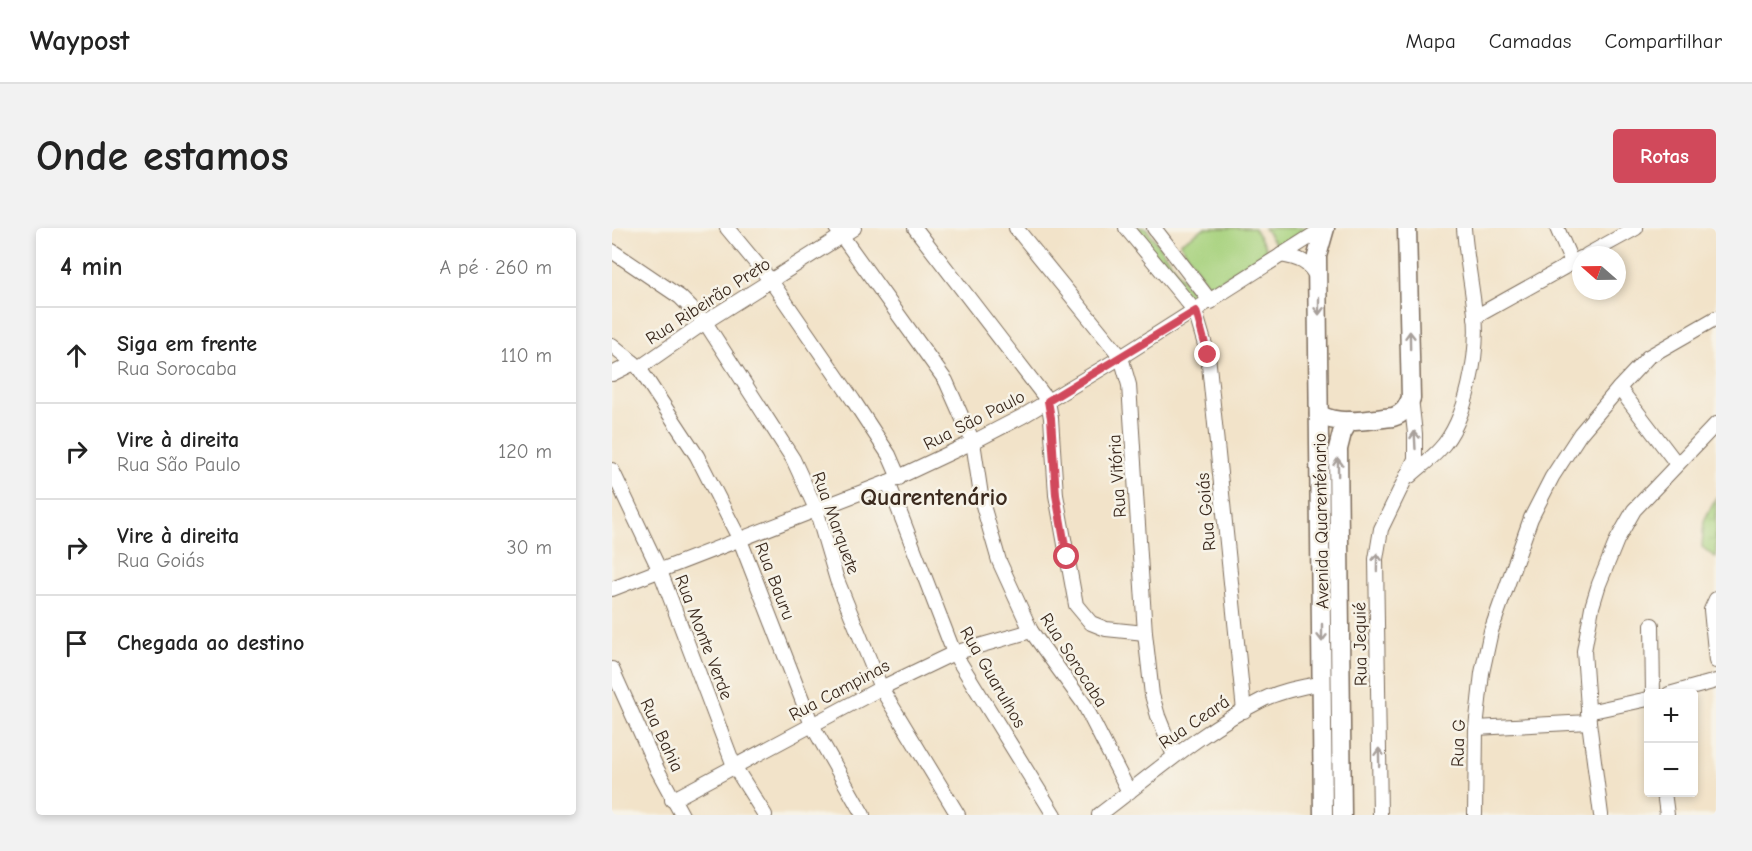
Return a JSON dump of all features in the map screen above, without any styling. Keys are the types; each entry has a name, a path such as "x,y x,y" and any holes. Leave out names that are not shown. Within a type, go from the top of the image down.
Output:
{"main road":[{"name":"Avenida Quarenténario","path":"1323,815 1317,256 1324,228"},
{"path":"1319,414 1349,421 1398,415 1407,408 1411,398 1407,228"},
{"path":"1342,815 1338,449 1342,433 1349,421"}],"street":[{"name":"Rua Guarulhos","path":"727,228 771,281 889,455 893,480 954,653 1054,815"},
{"name":"Rua Ribeirão Preto","path":"612,374 636,365 771,281 839,232 854,228"},
{"path":"915,228 1048,401"},
{"name":"Rua Vitória","path":"1016,228 1121,357 1129,385 1145,633 1152,695 1174,756"},
{"path":"1126,228 1196,311"},
{"path":"1154,228 1211,302"},
{"name":"Rua São Paulo","path":"612,588 893,480 973,442 1121,357 1211,302 1324,228"},
{"path":"1406,480 1441,448 1462,412 1473,362 1475,317 1464,228"},
{"path":"1557,228 1572,253"},
{"path":"1603,246 1636,228"},
{"name":"Rua Sorocaba","path":"839,232 946,381 973,442 982,502 999,561 1030,631 1084,704 1129,792"},
{"name":"Rua Marquete","path":"612,251 680,297 705,322 793,459 816,509 837,580 881,688 958,815"},
{"path":"1281,255 1307,263 1312,268 1318,282"},
{"path":"1475,317 1572,264"},
{"name":"Rua Goiás","path":"1196,311 1211,371 1244,711"},
{"name":"Rua G","path":"1474,815 1476,728 1482,673 1491,631 1531,518 1552,477 1580,434 1619,388 1648,357 1716,318"},
{"name":"Rua Bauru","path":"612,345 636,365 697,456 740,540 812,725 863,815"},
{"path":"1619,388 1677,464"},
{"path":"1406,480 1416,447 1411,398"},
{"name":"Rua Sorocaba","path":"1048,401 1056,495 1076,605 1091,623 1106,629 1145,633"},
{"path":"1601,815 1588,717 1584,651 1587,627 1599,584 1617,540 1634,510 1716,424"},
{"name":"Rua Monte Verde","path":"612,470 660,571 734,766 765,815"},
{"name":"Rua Jequié","path":"1380,815 1376,559 1381,529 1388,511 1406,480"},
{"path":"1716,599 1711,610 1716,660"},
{"path":"1652,625 1653,689"},
{"name":"Rua Campinas","path":"672,800 881,688 954,653 1030,631"},
{"name":"Rua Bahia","path":"612,669 681,815"},
{"path":"1685,689 1716,681"},
{"name":"Rua Ceará","path":"1099,815 1174,756 1244,711 1266,698 1296,688 1322,683"},
{"path":"1476,728 1588,717 1644,700"},
{"path":"1665,797 1667,815"}],"green space":[{"path":"1135,228 1146,228 1195,296 1194,301 1190,301"},
{"path":"1204,228 1254,228 1268,251 1209,288 1180,243"},
{"path":"1264,228 1313,228 1278,248"},
{"path":"1716,497 1716,558 1702,547 1704,521"}],"district":[{"name":"Quarentenário","path":"934,497"}],"route":[{"path":"1067,557 1056,495 1048,401 1196,311 1208,355"}]}
